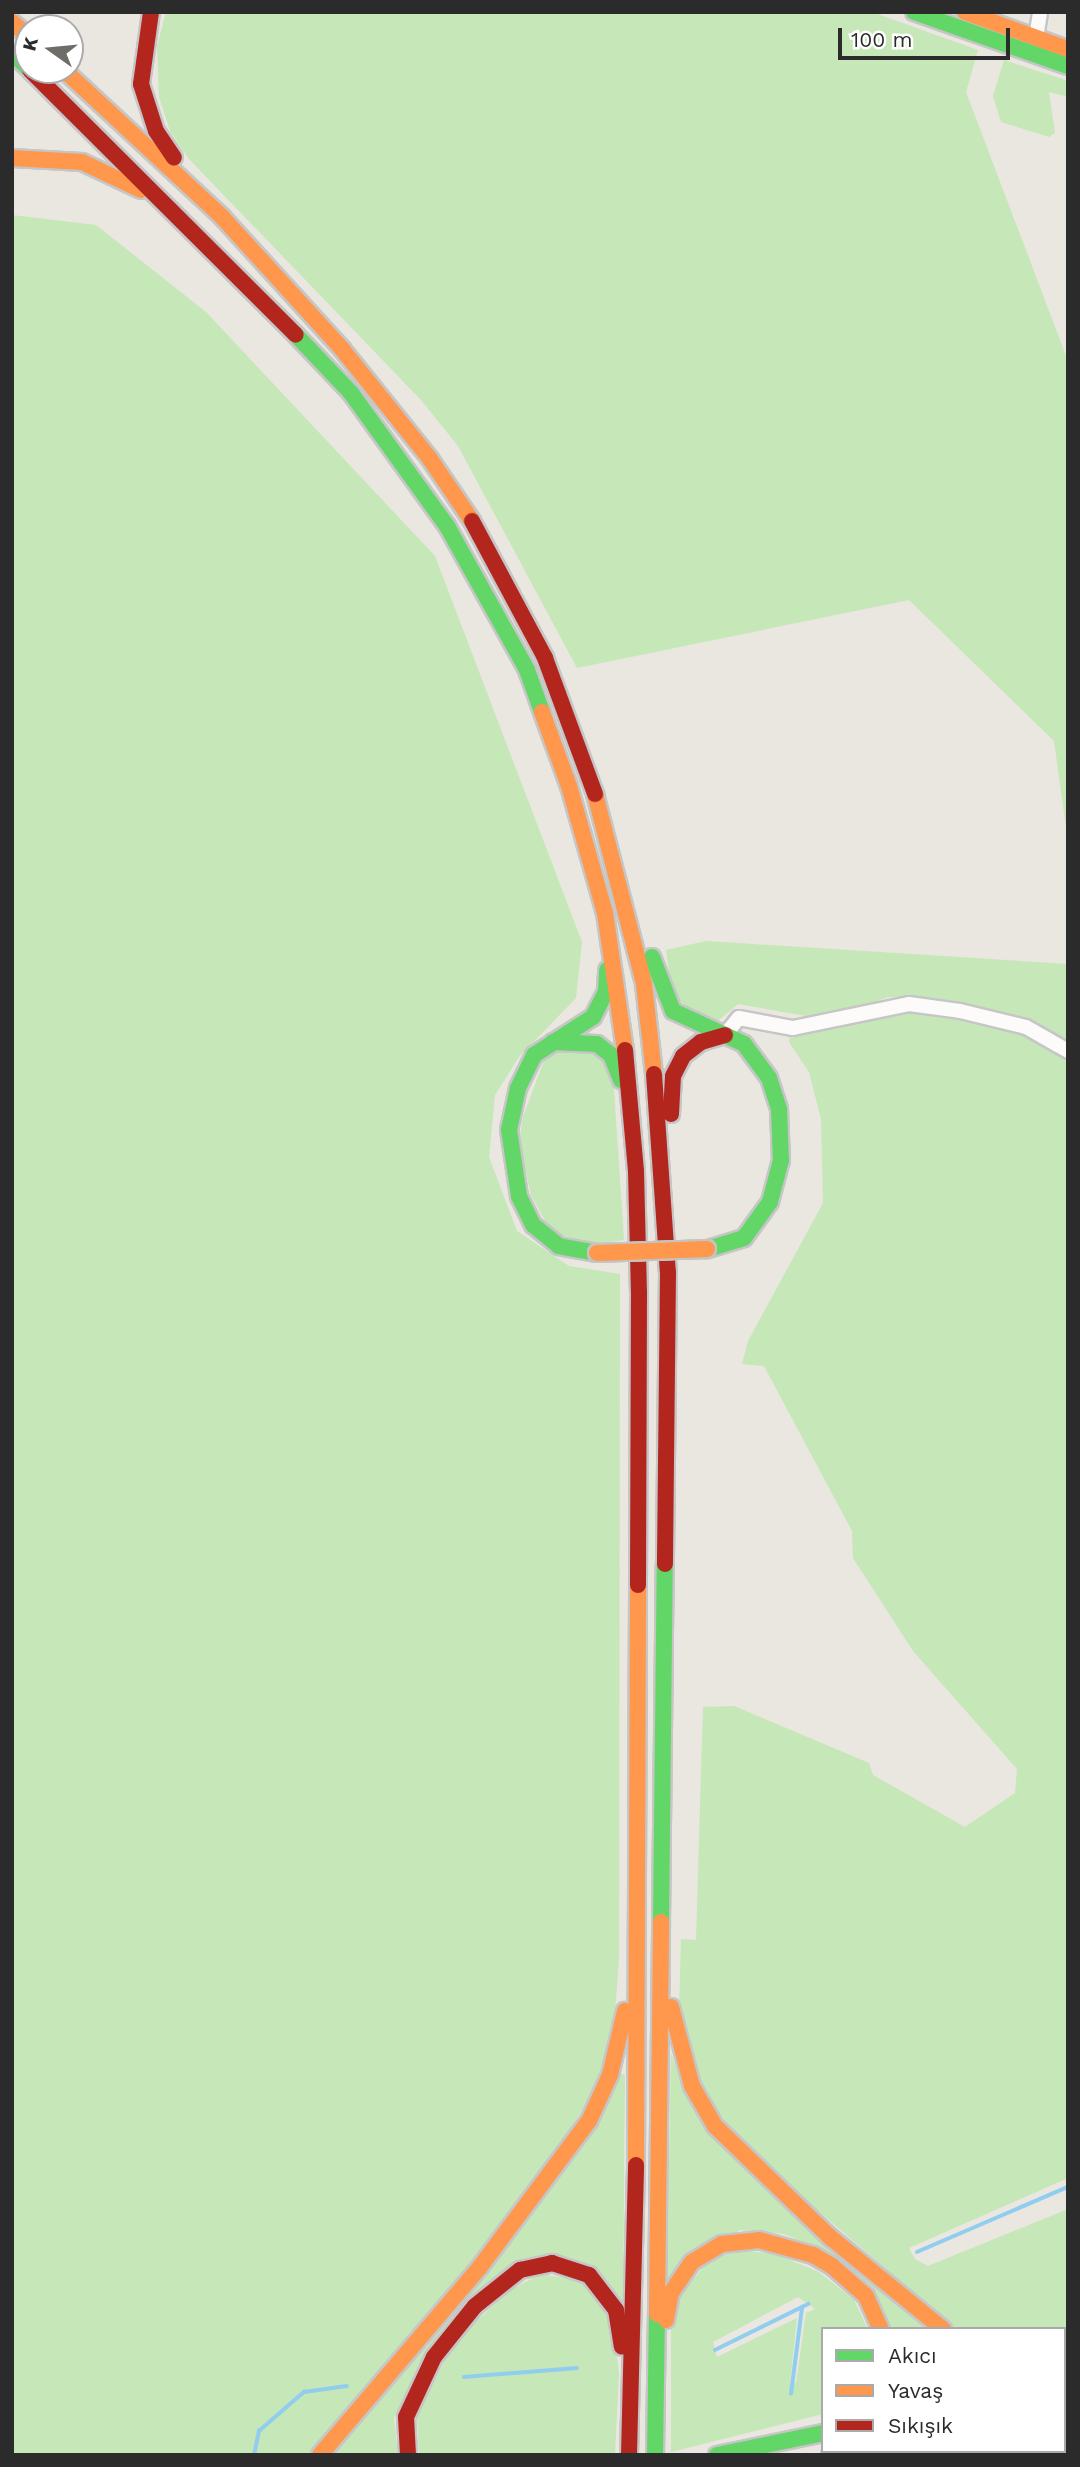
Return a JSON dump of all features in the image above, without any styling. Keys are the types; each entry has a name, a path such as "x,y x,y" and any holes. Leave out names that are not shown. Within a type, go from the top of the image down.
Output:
{"main road":[{"path":"151,12 141,63 149,116 165,146 223,218 342,349 430,458 468,516 545,658 586,764 667,1002 681,1018 725,1035 751,1050 769,1078 779,1109 781,1160 770,1202 752,1230 734,1244 707,1249 571,1251 540,1234 525,1213 513,1172 509,1130 518,1088 534,1055 549,1042 585,1024 603,1001 606,913"},
{"path":"914,12 1068,66"},
{"path":"965,12 1068,48"},
{"path":"44,84 205,240 351,393 447,526 488,594 527,670 569,786 606,913 623,1024 636,1171 638,1889 632,2412 629,2455"},
{"path":"79,84 223,218"},
{"path":"12,158 65,158 101,168 143,192 205,240"},
{"path":"586,764 644,984 659,1120 668,1272"},
{"path":"655,2453 668,1272 673,1076 691,1048 725,1035"},
{"path":"549,1042 588,1042 611,1055 621,1079 636,1171"},
{"path":"320,2455 480,2267 589,2121 621,2039 638,1889"},
{"path":"662,1960 683,2060 715,2126 830,2237 941,2327"},
{"path":"654,2415 671,2293 692,2262 722,2244 776,2242 813,2255 866,2296 880,2327"},
{"path":"408,2455 406,2417 434,2357 475,2306 503,2281 537,2266 552,2263 589,2275 616,2310 632,2412"},
{"path":"788,2439 821,2425"},
{"path":"717,2455 821,2433"}],"street":[{"path":"1036,38 1040,12"},
{"path":"725,1035 739,1018 793,1028 909,1004 1015,1024 1041,1033 1068,1051"}],"green space":[{"path":"166,12 872,12 978,50 966,92 1068,361 1068,842 1054,741 909,600 577,668 458,446 421,400 188,158 170,131 159,97 157,46"},
{"path":"1004,60 1068,81 1068,97 1049,92 1055,133 1049,137 1001,122 993,96"},
{"path":"12,215 96,225 206,312 435,556 582,942 576,998 519,1057 495,1095 489,1157 517,1231 569,1266 620,1274 619,1957 614,2028 593,2095 515,2209 310,2455 12,2455"},
{"path":"706,941 1068,964 1068,1040 1034,1021 919,997 888,997 865,1006 806,1016 738,1004 719,1020 699,1017 672,994 666,950"},
{"path":"911,1011 1027,1034 1068,1061 1068,2178 909,2248 915,2259 928,2266 1068,2209 1068,2381 1066,2327 954,2327 752,2154 701,2090 679,2013 681,1939 696,1940 703,1707 734,1706 869,1763 873,1775 965,1827 1015,1793 1017,1769 913,1651 853,1558 852,1531 764,1366 742,1364 748,1341 823,1203 821,1119 809,1072 789,1042 790,1036"},
{"path":"557,1051 597,1054 613,1075 624,1240 588,1245 550,1230 531,1195 519,1141 523,1117 545,1058"},
{"path":"671,2053 686,2094 931,2327 888,2327 826,2251 784,2234 740,2230 667,2285"},
{"path":"617,2072 625,2075 623,2306 529,2259 394,2418 398,2455 326,2455"},
{"path":"741,2250 775,2254 819,2272 854,2300 867,2327 821,2327 821,2414 671,2452 671,2324 676,2301 709,2260","holes":["798,2297 815,2309 806,2313 796,2383 790,2383 797,2318 717,2357 713,2342"]},
{"path":"541,2274 576,2280 599,2297 614,2334 619,2373 615,2455 419,2455 417,2416 445,2360 475,2322 512,2289"}],"waterway":[{"path":"917,2252 1068,2187"},
{"path":"715,2350 808,2304"},
{"path":"791,2394 802,2308"},
{"path":"464,2377 577,2368"},
{"path":"254,2455 259,2431 304,2392 347,2386"}],"traffic: fast":[{"path":"914,12 1068,66"},
{"path":"296,335 351,393 447,526 527,670 542,712"},
{"path":"652,957 673,1011 744,1044 769,1078 779,1109 781,1160 770,1202 744,1238 707,1249"},
{"path":"597,1253 559,1246 533,1225 519,1196 509,1130 518,1088 534,1055 593,1017 606,992 607,970"},
{"path":"553,1042 597,1044 611,1055 621,1080"},
{"path":"661,1922 665,1564"},
{"path":"655,2455 657,2314"},
{"path":"717,2455 821,2433"},
{"path":"964,2455 976,2453"}],"traffic: slow":[{"path":"965,12 1068,49"},
{"path":"79,84 223,218 342,349 430,459 472,521"},
{"path":"12,158 82,162 141,190"},
{"path":"542,712 569,786 605,913 625,1050"},
{"path":"595,794 644,984 654,1074"},
{"path":"597,1253 707,1249"},
{"path":"636,2165 638,1585"},
{"path":"657,2314 661,1922"},
{"path":"671,2007 692,2086 715,2126 830,2237 941,2327"},
{"path":"320,2455 480,2267 589,2121 610,2075 625,2011"},
{"path":"666,2320 671,2293 692,2262 722,2244 759,2240 813,2255 832,2266 866,2296 880,2327"}],"traffic: jam":[{"path":"151,12 141,84 156,131 174,158"},
{"path":"44,84 296,335"},
{"path":"472,521 545,658 595,794"},
{"path":"671,1114 673,1076 683,1056 701,1042 725,1035"},
{"path":"625,1050 636,1171 639,1293 638,1585"},
{"path":"654,1074 668,1272 665,1564"},
{"path":"629,2455 636,2165"},
{"path":"408,2455 406,2417 434,2357 475,2306 520,2270 552,2263 589,2275 616,2310 622,2347"},
{"path":"830,2455 838,2453"}]}
